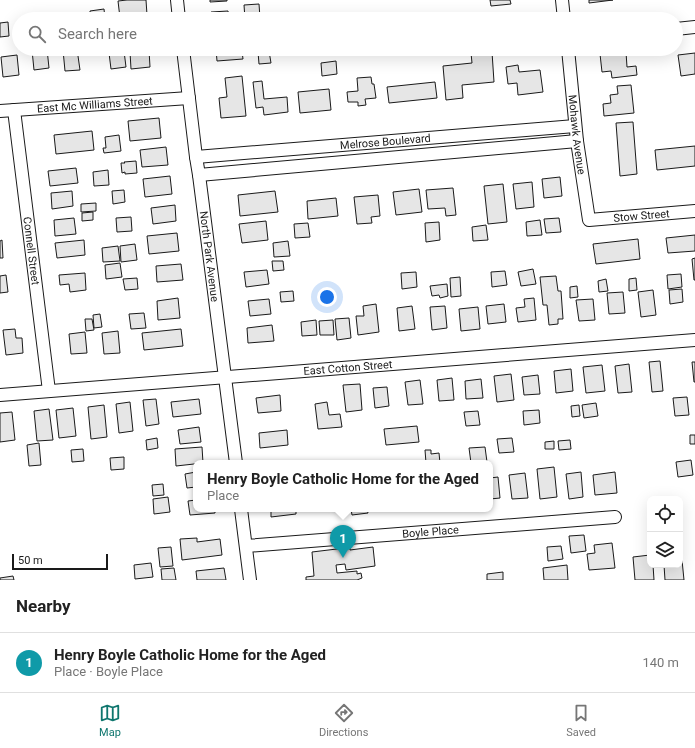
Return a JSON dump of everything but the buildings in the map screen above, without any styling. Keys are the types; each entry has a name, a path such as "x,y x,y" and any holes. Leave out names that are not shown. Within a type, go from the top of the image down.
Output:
{"street":[{"path":"177,0 178,12"},
{"path":"562,0 563,12"},
{"path":"683,29 695,28"},
{"name":"North Park Avenue","path":"184,56 236,460"},
{"name":"Mohawk Avenue","path":"569,56 575,126 589,220"},
{"name":"East Mc Williams Street","path":"0,111 189,98"},
{"name":"Connell Street","path":"14,110 49,391"},
{"name":"Melrose Boulevard","path":"196,157 575,126"},
{"name":"Melrose Boulevard","path":"199,175 577,141"},
{"name":"Stow Street","path":"589,220 695,211"},
{"name":"East Cotton Street","path":"0,395 695,340"},
{"path":"241,512 250,580"},
{"name":"Boyle Place","path":"246,546 615,517"}],"place":[{"name":"Henry Boyle Catholic Home for the Aged","path":"343,558"}]}
